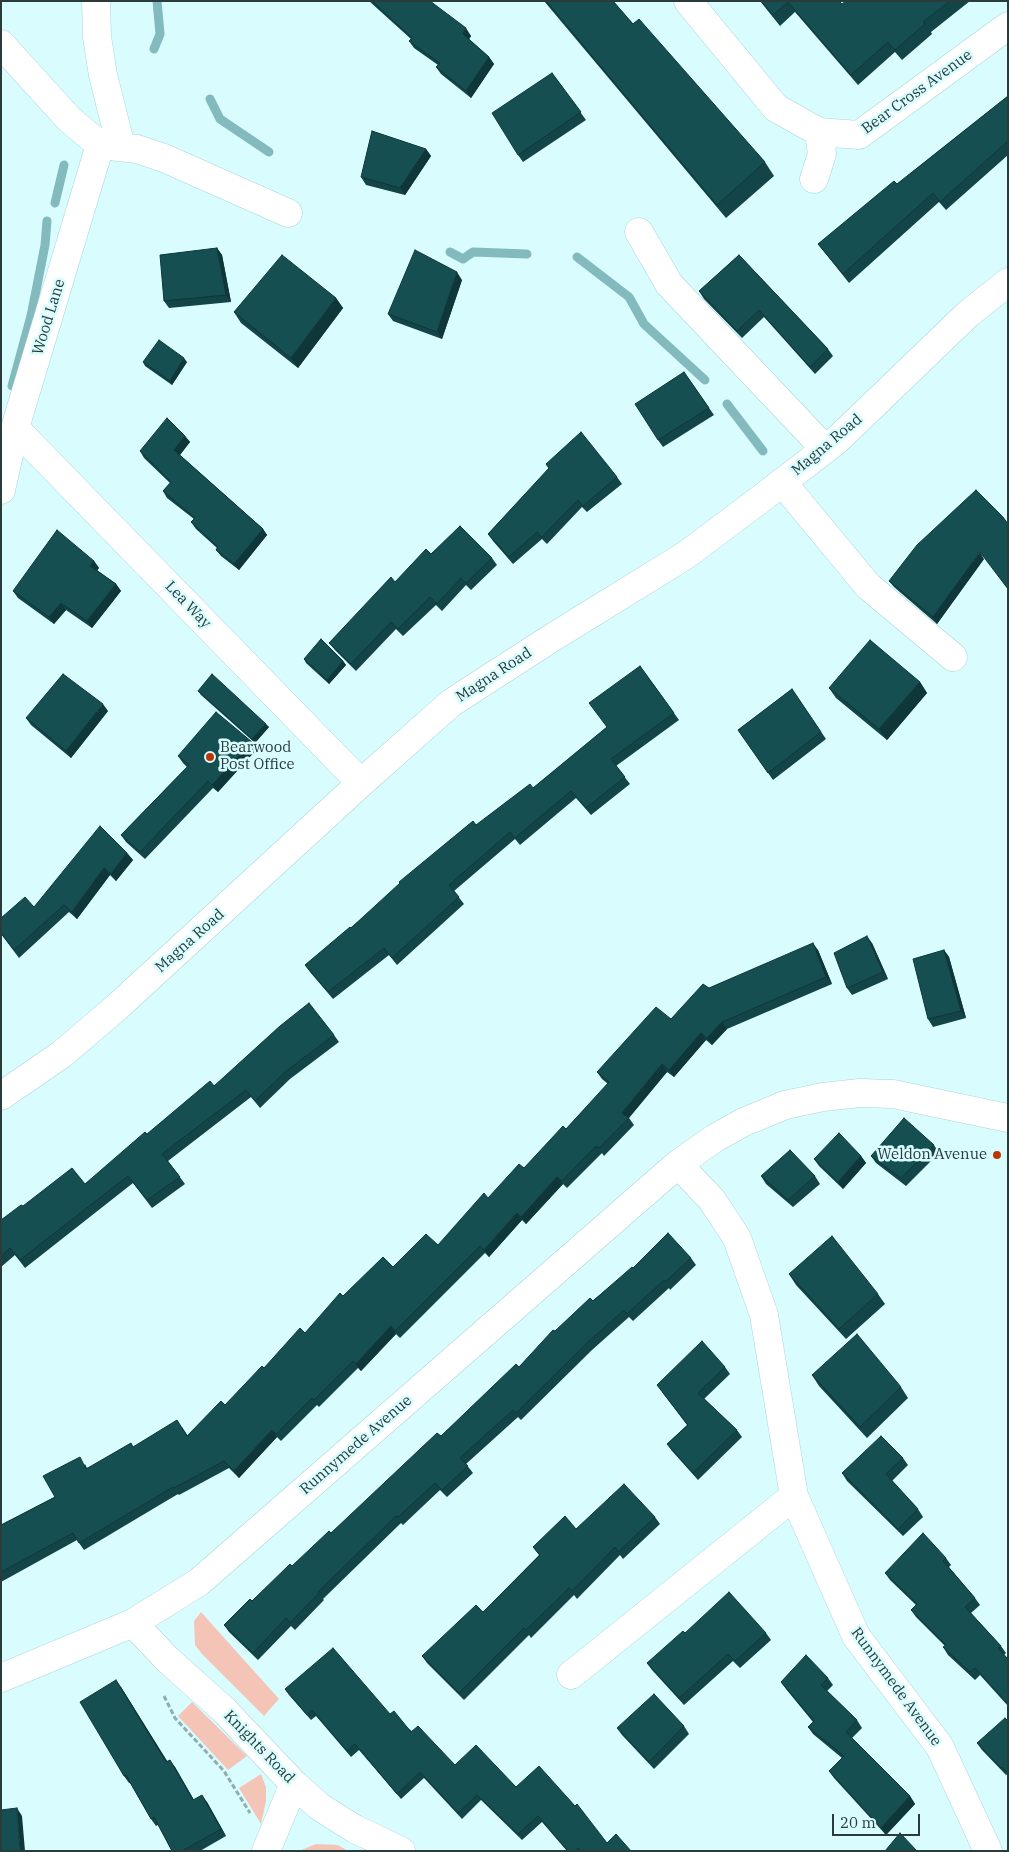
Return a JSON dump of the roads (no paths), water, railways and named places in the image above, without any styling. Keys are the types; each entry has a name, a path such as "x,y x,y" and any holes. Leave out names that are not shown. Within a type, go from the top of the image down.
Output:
{"street":[{"path":"96,1 98,47 111,146"},
{"name":"Bear Cross Avenue","path":"688,1 776,108 819,132 858,134 1008,26"},
{"path":"1,44 69,119 111,146 137,149 164,158 288,213"},
{"path":"814,179 822,154 819,132"},
{"name":"Wood Lane","path":"1,490 15,428 111,146"},
{"path":"639,232 669,284 825,449"},
{"name":"Magna Road","path":"1,1096 62,1054 110,1013 451,703 686,555 837,440 968,314 1008,282"},
{"name":"Lea Way","path":"15,428 361,783"},
{"path":"782,482 868,586 954,656"},
{"name":"Runnymede Avenue","path":"1,1678 133,1623 199,1582 678,1164 715,1138 744,1122 785,1105 823,1097 860,1093 893,1094 1008,1118"},
{"name":"Runnymede Avenue","path":"678,1164 712,1200 737,1238 745,1259 764,1315 794,1496 856,1636 940,1747 988,1851"},
{"path":"572,1675 794,1496"},
{"name":"Knights Road","path":"133,1623 168,1660 224,1710 294,1784 320,1807 355,1830 401,1851"},
{"path":"267,1847 294,1784"}],"waterway":[{"path":"154,49 160,34 157,1"},
{"path":"210,99 220,119 269,152"},
{"path":"55,203 64,165"},
{"path":"12,386 31,316 45,245 47,221"},
{"path":"450,252 463,259 473,252 527,254"},
{"path":"577,257 629,297 644,324 705,380"},
{"path":"727,404 763,451"}],"place":[{"name":"Bearwood Post Office","path":"210,757"},
{"name":"Weldon Avenue","path":"997,1155"}]}
